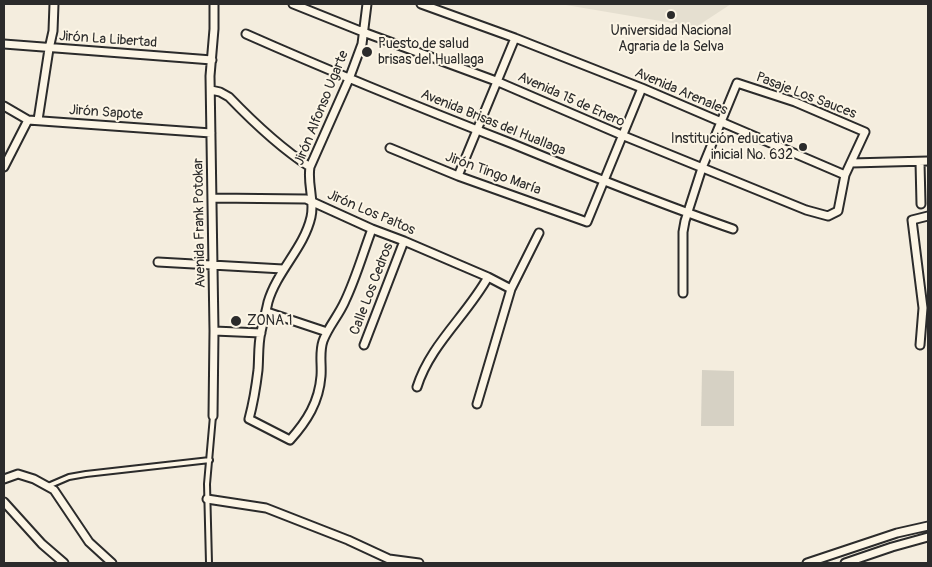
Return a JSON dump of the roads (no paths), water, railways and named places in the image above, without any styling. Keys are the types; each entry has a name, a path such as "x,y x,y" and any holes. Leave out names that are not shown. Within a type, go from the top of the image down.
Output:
{"street":[{"path":"38,120 53,31 54,4"},
{"name":"Avenida Frank Potokar","path":"213,416 214,266 210,90 214,4"},
{"name":"Avenida 15 de Enero","path":"293,4 496,81 624,136 806,210 828,216 838,211 845,175"},
{"name":"Jirón Alfonso Ugarte","path":"327,332 322,344 321,376 316,401 309,416 290,440 249,420 258,371 261,333 271,294 283,269 294,254 312,215 308,177 310,167 349,79 362,44 366,4"},
{"name":"Avenida Arenales","path":"421,4 515,38 642,88 845,175"},
{"name":"Avenida Brisas del Huallaga","path":"246,34 349,79 476,130 604,181 733,229"},
{"path":"458,176 515,38"},
{"name":"Jirón La Libertad","path":"4,44 49,49 212,60"},
{"name":"Pasaje Los Sauces","path":"720,122 737,83 795,102 865,132 851,163"},
{"path":"604,181 642,88"},
{"path":"210,90 220,92 228,97 281,147 310,167"},
{"path":"4,106 28,120 4,167"},
{"name":"Jirón Sapote","path":"28,120 211,133"},
{"path":"683,294 683,232 702,168 720,122"},
{"name":"Jirón Tingo María","path":"390,148 458,176 587,222 604,181"},
{"path":"845,175 851,163 928,161"},
{"path":"920,162 921,204"},
{"name":"Jirón Los Paltos","path":"213,198 306,199 372,229 488,277 511,289"},
{"path":"920,345 923,308 912,220 928,216"},
{"path":"267,312 327,332 346,299 372,229"},
{"path":"477,404 511,289 539,233"},
{"name":"Calle Los Cedros","path":"364,346 404,241"},
{"path":"158,262 283,269"},
{"path":"417,387 435,350 472,303 488,277"},
{"path":"214,331 261,333"},
{"path":"4,479 18,474 34,479 54,490 89,542 112,563"},
{"path":"207,499 266,508 389,558 418,563"},
{"path":"4,502 42,544 64,563"},
{"path":"807,563 897,533 928,526"},
{"path":"845,563 928,537"}],"lane":[{"path":"209,563 207,499 213,416"},
{"path":"48,486 69,477 86,474 210,460"}],"place":[{"name":"Universidad Nacional Agraria de la Selva","path":"671,15"},
{"name":"Puesto de salud brisas del Huallaga","path":"367,52"},
{"name":"Institución educativa inicial No. 632","path":"803,147"},
{"name":"ZONA 1","path":"236,321"}]}
